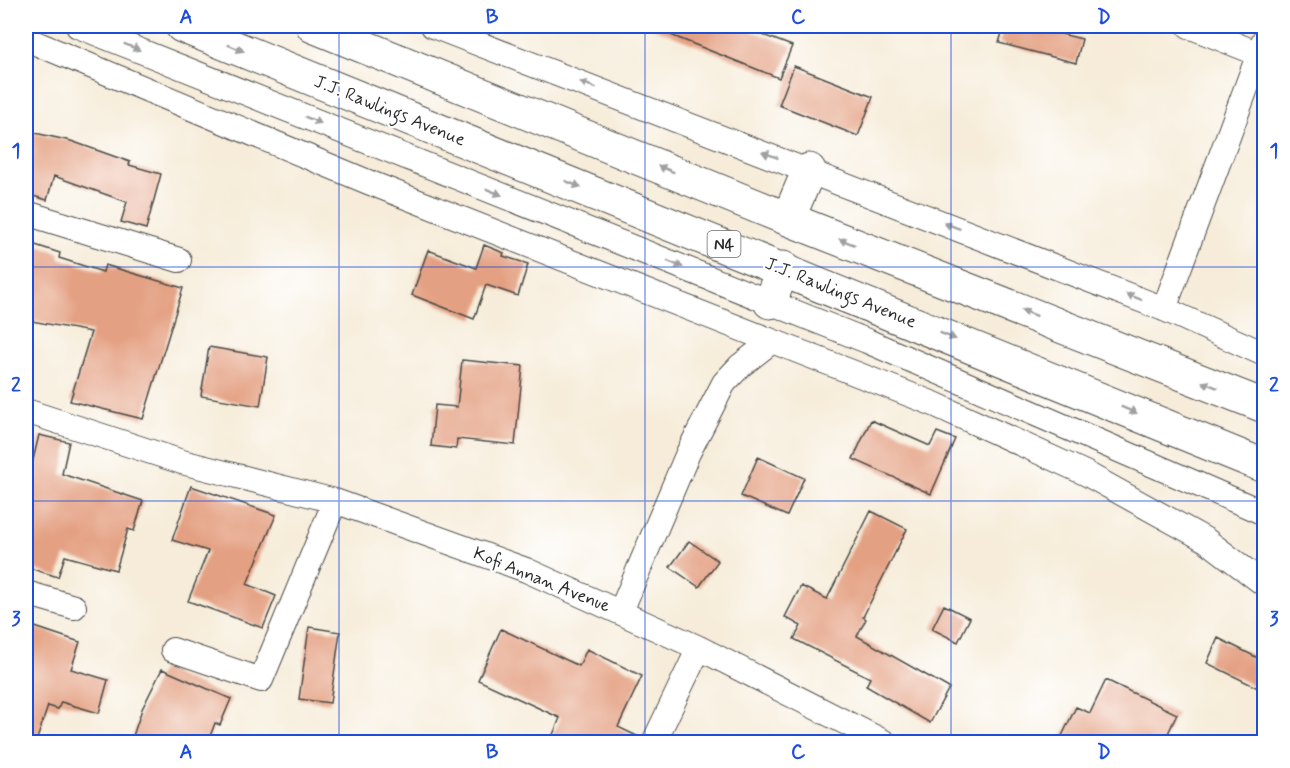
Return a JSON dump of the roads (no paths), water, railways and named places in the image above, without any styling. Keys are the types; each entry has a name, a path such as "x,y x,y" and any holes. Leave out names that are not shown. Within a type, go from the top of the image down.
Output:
{"highway":[{"name":"J.J. Rawlings Avenue","path":"182,26 783,268 1264,466"},
{"path":"313,26 788,219 1264,406"},
{"path":"788,219 808,170"},
{"path":"770,302 783,268"}],"street":[{"path":"78,26 770,302 1264,513"},
{"path":"433,26 1164,309 1264,354"},
{"path":"1164,309 1263,50 1189,26"},
{"path":"26,39 379,186 934,404 1085,473 1206,540 1264,584"},
{"path":"26,213 179,260"},
{"path":"621,611 688,453 724,382 772,341"},
{"name":"Kofi Annan Avenue","path":"26,411 182,462 335,501 526,570 699,648 884,742"},
{"path":"173,650 261,680 335,501"},
{"path":"26,593 74,607"},
{"path":"654,742 699,648"}]}
